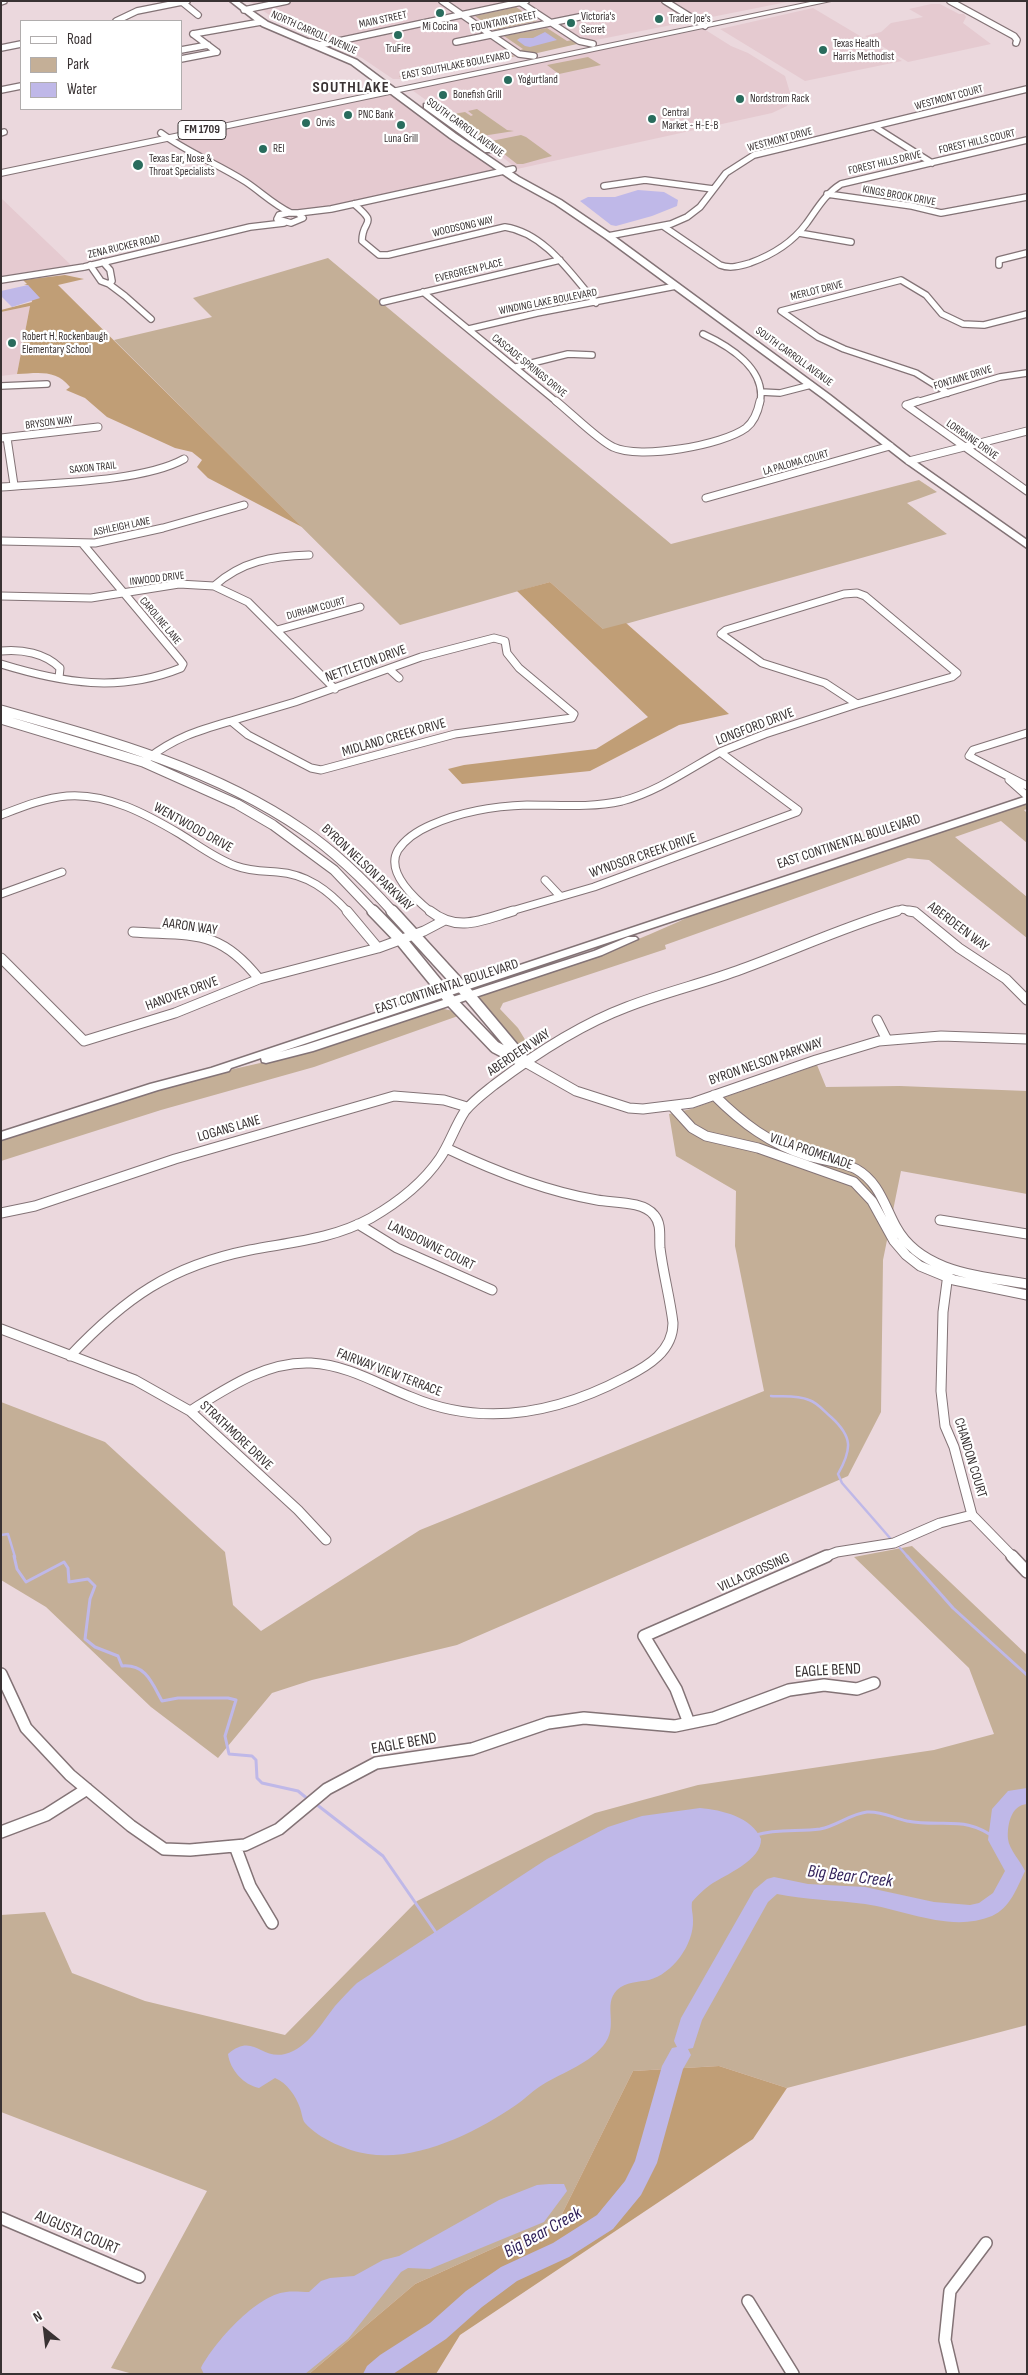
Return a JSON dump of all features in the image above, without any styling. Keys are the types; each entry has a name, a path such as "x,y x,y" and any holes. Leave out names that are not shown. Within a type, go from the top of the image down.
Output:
{"main road":[{"name":"NORTH CARROLL AVENUE","path":"233,1 261,22 354,62 394,87"},
{"name":"NORTH CARROLL AVENUE","path":"246,1 283,26 363,60 394,87"},
{"name":"EAST SOUTHLAKE BOULEVARD","path":"1,167 702,24 802,1"},
{"name":"EAST SOUTHLAKE BOULEVARD","path":"394,87 516,57 534,56 578,44 593,44 827,1"},
{"name":"SOUTH CARROLL AVENUE","path":"394,87 448,132 504,171 558,202"},
{"name":"SOUTH CARROLL AVENUE","path":"394,87 477,142 558,202 611,238 811,385 909,461 1027,543"},
{"path":"448,132 466,140 477,142"},
{"name":"EAST SOUTHLAKE BOULEVARD","path":"1,173 164,135"},
{"path":"464,143 478,145 492,153"},
{"name":"EAST CONTINENTAL BOULEVARD","path":"1,1136 216,1069 309,1048 466,990 598,953 658,929 681,916 792,876 1025,801"}],"street":[{"path":"244,10 287,1"},
{"path":"442,1 492,35 516,57"},
{"path":"664,1 702,24"},
{"path":"950,1 1014,36 1017,40 1016,43"},
{"path":"118,20 137,11 184,2 198,15"},
{"path":"521,2 578,44"},
{"name":"MAIN STREET","path":"305,41 318,45 324,44 521,2"},
{"name":"FOUNTAIN STREET","path":"456,42 584,16"},
{"path":"182,59 217,52 193,34 261,22"},
{"path":"1,48 20,44"},
{"path":"182,50 208,45"},
{"path":"1,90 20,86"},
{"name":"WESTMONT COURT","path":"875,126 1027,89"},
{"path":"875,126 932,162"},
{"name":"WESTMONT DRIVE","path":"611,238 649,232 655,228 687,217 700,207 733,166 754,155 875,126"},
{"path":"164,135 191,154 246,182 272,203 303,216 302,219"},
{"name":"FOREST HILLS COURT","path":"932,162 1027,140"},
{"name":"FOREST HILLS DRIVE","path":"663,226 727,268 763,258 780,249 799,234 827,194 835,187 855,180 932,162"},
{"path":"278,217 346,206 513,169"},
{"path":"604,186 645,180 713,189"},
{"name":"KINGS BROOK DRIVE","path":"827,194 912,206 941,213 1027,196"},
{"path":"272,203 278,217 284,223 294,223 330,209"},
{"path":"354,204 368,216 368,220"},
{"path":"346,206 368,220"},
{"name":"ZENA RUCKER ROAD","path":"1,280 90,265 250,227 278,217"},
{"name":"WOODSONG WAY","path":"368,220 361,238 379,255 510,227 522,230 560,260 596,303"},
{"name":"ZENA RUCKER ROAD","path":"250,227 284,223"},
{"path":"799,234 851,242"},
{"path":"999,265 999,260 1027,253"},
{"name":"EVERGREEN PLACE","path":"383,302 560,260"},
{"path":"103,262 112,274 112,281 108,284"},
{"path":"90,265 102,281 151,319"},
{"path":"98,274 112,274"},
{"name":"MERLOT DRIVE","path":"948,393 916,372 844,349 818,337 781,311 901,280 918,288 940,313 975,327 1027,314"},
{"name":"WINDING LAKE BOULEVARD","path":"468,329 537,312 596,303 674,284"},
{"name":"CASCADE SPRINGS DRIVE","path":"423,292 612,447 624,451 671,450 693,446 739,432 753,421 760,407 761,392"},
{"path":"703,334 713,338 748,364 758,378 761,392 780,393 811,385"},
{"path":"516,368 568,354 592,355"},
{"name":"FONTAINE DRIVE","path":"906,405 1000,377 1027,373"},
{"path":"1,386 47,384"},
{"name":"LORRAINE DRIVE","path":"906,405 1027,490"},
{"name":"BRYSON WAY","path":"4,438 98,427"},
{"path":"909,461 1027,431"},
{"path":"4,438 14,486"},
{"name":"LA PALOMA COURT","path":"706,498 890,446"},
{"name":"SAXON TRAIL","path":"1,487 128,474 165,468 180,463 184,459"},
{"name":"ASHLEIGH LANE","path":"1,541 82,543 111,541 244,506"},
{"name":"CAROLINE LANE","path":"59,678 89,682 131,681 177,671 182,666 180,660 82,543"},
{"path":"214,586 231,571 243,566 291,555 309,555"},
{"name":"INWOOD DRIVE","path":"1,596 73,598 123,593 179,584 214,586 248,602 335,689"},
{"name":"LONGFORD DRIVE","path":"443,921 432,913 396,872 394,866 397,850 411,836 448,819 492,808 529,805 592,806 622,801 658,788 720,752 785,727 952,677 957,673 956,670 865,596 857,593 817,602 722,632 728,640 762,663 825,683 858,705"},
{"name":"DURHAM COURT","path":"277,630 360,607"},
{"name":"NETTLETON DRIVE","path":"143,762 180,737 335,689 452,648 498,638 505,641 507,653 520,668 574,715"},
{"path":"1,651 18,651 53,661 60,668 59,678 1,664"},
{"path":"389,669 399,678"},
{"name":"BYRON NELSON PARKWAY","path":"1,710 95,736 181,765 256,800 304,830 346,865 397,914 414,935 466,990 525,1062"},
{"name":"MIDLAND CREEK DRIVE","path":"232,721 256,739 311,768 321,770 455,734 562,721 574,715"},
{"name":"BYRON NELSON PARKWAY","path":"1,719 143,762 237,804 287,835 334,870 401,940 448,997 495,1046 576,1090 597,1099 629,1108 692,1103 816,1060 886,1040 941,1036 1027,1039"},
{"path":"1027,733 969,753 969,756 974,760 1027,786"},
{"name":"WYNDSOR CREEK DRIVE","path":"443,921 456,925 467,924 560,896 642,870 797,812 798,810 720,752"},
{"path":"1006,776 1025,801"},
{"name":"WENTWOOD DRIVE","path":"1,815 42,801 67,796 86,796 108,800 158,821 231,864 305,878 333,898 378,948"},
{"path":"1,894 62,872"},
{"path":"544,880 560,896"},
{"name":"ABERDEEN WAY","path":"70,1356 100,1323 141,1290 192,1264 251,1250 282,1246 331,1235 358,1224 404,1195 434,1166 468,1108 525,1062 606,1016 627,1007 741,969 824,935 902,909 915,912 959,948 1006,979 1027,1000"},
{"path":"401,940 443,921"},
{"name":"AARON WAY","path":"133,932 191,937 223,944 234,951 259,979"},
{"name":"HANOVER DRIVE","path":"1,958 84,1041 175,1013 259,979 378,948 401,940"},
{"path":"877,1020 886,1040"},
{"name":"LOGANS LANE","path":"1,1213 35,1206 175,1159 394,1096 444,1100 468,1108"},
{"name":"VILLA PROMENADE","path":"714,1096 741,1123 767,1140 812,1157 834,1160 869,1178 877,1186 902,1236 948,1274 1027,1295"},
{"name":"VILLA PROMENADE","path":"672,1106 697,1132 710,1138 759,1149 809,1166 821,1168 856,1183 880,1213 894,1242 911,1260 925,1270 1027,1284"},
{"name":"FAIRWAY VIEW TERRACE","path":"190,1411 248,1376 275,1366 313,1363 332,1365 353,1372 408,1398 442,1408 481,1415 531,1412 572,1400 620,1380 650,1363 663,1353 673,1332 665,1268 660,1250 659,1228 657,1219 649,1210 639,1206 568,1195 525,1182 446,1148"},
{"path":"940,1220 1027,1234"},
{"name":"LANSDOWNE COURT","path":"358,1224 397,1248 492,1290"},
{"name":"CHANDON COURT","path":"948,1274 943,1312 942,1412 944,1426 954,1447 972,1515 1027,1572"},
{"name":"STRATHMORE DRIVE","path":"1,1329 20,1338 135,1380 190,1411 298,1510 326,1540"},
{"name":"VILLA CROSSING","path":"689,1723 676,1688 644,1636 837,1552 894,1543 940,1523 972,1515"},
{"name":"EAGLE BEND","path":"1,1674 26,1728 70,1774 131,1826 164,1849 190,1850 245,1846 280,1830 327,1789 376,1763 472,1749 548,1723 584,1718 675,1726 714,1718 789,1690 824,1685 857,1689 874,1684"},
{"path":"1,1832 32,1822 62,1808 87,1789"},
{"path":"235,1846 245,1878 259,1905 272,1923"},
{"name":"AUGUSTA COURT","path":"1,2218 139,2278"},
{"path":"953,2374 945,2340 950,2291 986,2243"},
{"path":"748,2301 793,2374"}],"shaded area":[{"path":"249,1 792,1 393,79 362,58 278,21"},
{"path":"940,4 959,14 964,14 966,17 963,23 991,44 908,62 865,36 881,32 891,23 923,17 909,9"},
{"path":"813,8 902,61 805,81 720,29"},
{"path":"704,29 785,76 791,96 787,106 772,113 517,169 482,140 445,117 443,112 409,88"},
{"path":"392,94 420,113 445,135 494,169 493,171 315,211 293,212 281,206 246,179 188,149 176,139"},
{"path":"1,198 71,265 1,276"},
{"path":"65,275 84,279 58,285 302,527 208,478 197,467 202,460 192,452 175,448 107,417 85,398 66,390 70,387 59,377 46,373 17,374 30,306 1,312 1,310 32,302 28,285 24,285 27,284 23,280"},
{"name":"Robert H. Rockenbaugh Elementary School","path":"30,306 17,374 1,376 1,312"},
{"path":"550,582 603,629 626,623 729,714 679,725 590,771 462,784 448,769 464,765 596,749 648,717 517,591"},
{"path":"719,2066 787,2088 753,2139 460,2335 436,2374 309,2374 415,2284 560,2218 633,2071"}],"green space":[{"path":"516,7 537,21 495,30 475,16"},
{"path":"547,28 567,41 573,40 577,44 533,54 518,51 523,49 504,36"},
{"path":"508,55 516,56 403,79 399,76"},
{"path":"588,57 601,65 559,74 547,65"},
{"path":"477,109 507,130 514,131 482,136 457,123 448,115 465,112 471,116 473,115 468,111"},
{"path":"521,135 552,156 517,164 490,143 491,141"},
{"path":"328,258 671,544 919,480 937,492 907,503 947,534 604,630 550,582 400,625 114,340 212,317 193,298"},
{"path":"1027,802 1027,809 1024,810 1027,813 1027,843 1001,821 955,837 1027,897 1027,938 929,860 908,858 665,945 666,949 503,1003 500,1009 518,1028 532,1051 531,1054 521,1053 476,1000 482,995 623,945 705,909"},
{"path":"440,1008 453,1011 458,1016 314,1067 161,1110 1,1161 1,1140 203,1076 269,1061"},
{"path":"817,1065 826,1087 900,1086 1027,1091 1027,1194 901,1171 883,1260 881,1412 848,1476 457,1645 312,1680 272,1693 218,1758 151,1707 46,1607 1,1580 1,1402 105,1442 225,1552 233,1605 261,1631 420,1530 764,1391 735,1246 736,1191 676,1156 669,1114 691,1109"},
{"path":"912,1546 1027,1655 1027,2025 787,2088 719,2066 633,2071 560,2218 415,2284 309,2374 133,2374 111,2368 207,2191 1,2112 1,1915 45,1912 72,1973 145,2001 285,2035 417,1901 595,1813 698,1785 934,1750 994,1734 969,1668 854,1557"}],"water":[{"path":"545,32 557,40 530,47 517,40 520,38 533,38"},
{"path":"638,190 664,192 678,200 677,206 652,216 616,226 611,225 580,201 588,197 615,197"},
{"path":"28,285 40,298 12,307 1,296 1,291"},
{"path":"700,1808 727,1813 751,1825 761,1839 760,1847 756,1854 742,1866 707,1887 692,1902 693,1920 690,1939 680,1957 666,1972 658,1977 628,1984 617,1990 611,2002 611,2023 608,2038 596,2053 581,2064 539,2087 519,2103 483,2125 446,2143 426,2149 406,2154 368,2154 343,2147 311,2129 304,2121 293,2095 279,2080 275,2078 259,2088 243,2080 232,2066 228,2054 244,2046 251,2046 277,2055 285,2054 301,2047 357,1983 547,1859 608,1827 642,1816"},
{"path":"564,2184 567,2191 544,2222 430,2269 408,2268 401,2272 348,2339 305,2374 204,2374 201,2368 226,2334 249,2311 274,2295 286,2292 309,2292 321,2281 330,2278 354,2276 383,2260 399,2256 499,2200 537,2185"}],"waterway":[{"path":"771,1396 800,1397 812,1401 838,1424 847,1437 848,1444 846,1457 838,1474 842,1483 890,1538"},
{"path":"1,1535 8,1534 15,1557"},
{"path":"900,1548 908,1557"},
{"path":"14,1556 17,1569 26,1582 64,1562 68,1568 69,1582 88,1579 95,1586 90,1599 85,1639 95,1647 118,1656 122,1666 130,1666 143,1671 162,1701 178,1698 228,1698 236,1700 225,1736 229,1754 252,1756 256,1760 257,1778 262,1783 298,1791 309,1800"},
{"path":"907,1556 953,1608 1027,1675"},
{"name":"Big Bear Creek","path":"685,2041 692,2018 761,1896 774,1885 808,1892 865,1896 934,1911 970,1914 986,1909 1000,1899 1015,1871 998,1840 1002,1809 1015,1797 1027,1796"},
{"path":"316,1804 383,1856 437,1934"},
{"path":"756,1835 820,1829 861,1813 872,1812 920,1823 964,1824 986,1832 998,1840"},
{"name":"Big Bear Creek","path":"375,2374 388,2363 438,2331 474,2299 509,2274 561,2250 605,2222 633,2188 646,2163 673,2066 680,2055"}],"place":[{"name":"Mi Cocina","path":"440,13"},
{"name":"Trader Joe's","path":"659,19"},
{"name":"Victoria's Secret","path":"571,23"},
{"name":"TruFire","path":"398,35"},
{"name":"Texas Health Harris Methodist","path":"823,50"},
{"name":"Yogurtland","path":"508,80"},
{"name":"Bonefish Grill","path":"443,95"},
{"name":"Nordstrom Rack","path":"740,99"},
{"name":"PNC Bank","path":"348,115"},
{"name":"Central Market - H-E-B","path":"652,119"},
{"name":"Orvis","path":"306,123"},
{"name":"Luna Grill","path":"401,125"},
{"name":"REI","path":"263,149"},
{"name":"Texas Ear, Nose & Throat Specialists","path":"138,165"},
{"name":"Robert H. Rockenbaugh Elementary School","path":"12,343"}],"district":[{"name":"SOUTHLAKE","path":"351,88"}]}
